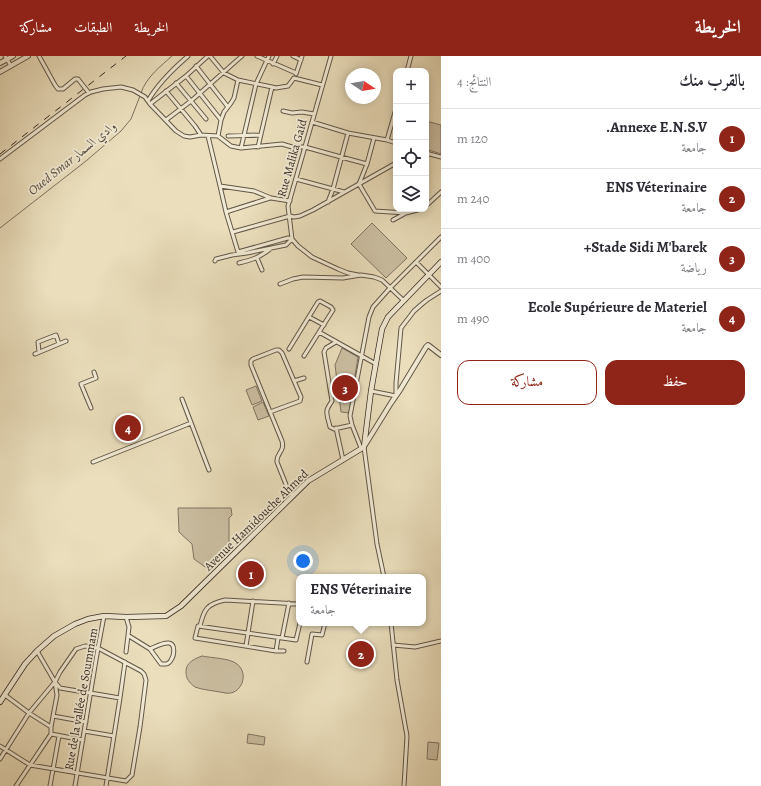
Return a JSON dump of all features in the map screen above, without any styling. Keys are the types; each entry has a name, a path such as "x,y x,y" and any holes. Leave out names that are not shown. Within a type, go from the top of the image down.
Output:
{"main road":[{"path":"363,448 382,329 388,316 441,262"},
{"name":"Avenue Hamidouche Ahmed","path":"0,702 25,664 37,651 54,636 75,624 88,619 104,616 166,616 181,606 308,481 363,448"}],"street":[{"path":"0,63 6,58 13,56"},
{"path":"0,72 28,56"},
{"path":"39,56 58,89 63,89 75,79 78,79 89,93"},
{"path":"149,102 152,94 165,77 188,56"},
{"path":"149,102 166,92 209,56 224,73 238,80 276,88 288,86 294,78 302,56"},
{"path":"166,120 201,93 242,56"},
{"path":"257,56 296,73"},
{"path":"241,148 256,84 269,56"},
{"path":"273,64 277,56"},
{"path":"293,56 301,60"},
{"name":"Rue Malika Gaïd","path":"292,239 288,206 331,56"},
{"path":"408,68 411,56"},
{"path":"6,58 11,66"},
{"path":"196,66 228,107"},
{"path":"186,76 221,120"},
{"path":"294,78 322,85"},
{"path":"218,136 221,120 224,112 234,98 238,80"},
{"path":"176,83 206,119"},
{"path":"0,159 80,98 89,93 103,89 121,87 129,88 146,97 176,131 184,136 218,136 231,146 241,148 282,144 292,147 305,147 341,158 368,164"},
{"path":"258,147 272,87"},
{"path":"166,92 195,126 200,135"},
{"path":"283,111 314,114"},
{"path":"387,140 393,119"},
{"path":"312,122 348,133 393,142"},
{"path":"328,202 348,133"},
{"path":"228,136 260,135"},
{"path":"208,136 226,212 238,252 288,238 292,239 312,257 338,269 348,273 374,277 382,280 403,300"},
{"path":"359,184 368,164 374,138"},
{"path":"429,154 441,157"},
{"path":"232,232 290,216 300,216 328,202 393,165"},
{"path":"296,178 345,192"},
{"path":"359,184 375,211 406,213"},
{"path":"220,186 254,191 271,198 290,201"},
{"path":"429,203 441,192"},
{"path":"226,212 271,198"},
{"path":"393,220 410,212"},
{"path":"383,574 377,544 363,448 352,425 350,416 369,317 373,307 441,237"},
{"path":"215,261 216,259 232,255 247,254 286,245 292,239"},
{"path":"239,263 257,258 271,248"},
{"path":"257,258 262,270"},
{"path":"416,262 441,287"},
{"path":"280,284 303,277 343,278 358,275"},
{"path":"396,396 402,328 418,307 441,291"},
{"path":"289,349 320,301 331,307 333,310 304,356"},
{"path":"309,317 324,325"},
{"path":"318,332 376,364"},
{"path":"39,352 38,342 56,335 59,344"},
{"path":"35,354 66,341"},
{"path":"336,342 326,348 324,352 332,401 327,411 330,427 334,429 352,425"},
{"path":"363,448 427,345 441,355"},
{"path":"270,412 300,401 301,397 282,352 279,350 253,359 251,361 251,365 283,446 276,458 287,487 293,496"},
{"path":"91,408 81,384 96,378 94,372"},
{"path":"294,382 304,378"},
{"path":"371,391 396,396"},
{"path":"182,399 209,470"},
{"path":"93,462 191,423"},
{"path":"336,428 343,460"},
{"path":"284,651 276,652 195,638 203,614 209,606 216,602 225,600 296,604"},
{"path":"246,646 253,601"},
{"path":"276,652 289,603"},
{"name":"Rue de la vallée de Soummam","path":"75,786 104,616"},
{"path":"126,617 130,627 126,652"},
{"path":"200,626 296,640 299,626"},
{"path":"307,662 312,634 322,635 324,626"},
{"path":"391,626 397,680 407,736 404,786"},
{"path":"128,636 150,649 161,664 166,664 171,661 174,647 169,643 150,649"},
{"path":"394,646 415,647 441,641"},
{"path":"0,759 29,713 55,682 76,649 85,646 98,648 140,671 144,674 146,680 132,775 126,781"},
{"path":"37,651 60,688 120,698"},
{"path":"106,786 125,662"},
{"path":"16,786 51,734 57,695 55,682"},
{"path":"5,696 51,727"},
{"path":"53,716 86,722"},
{"path":"84,731 114,736"},
{"path":"51,734 83,740"},
{"path":"50,786 59,736"},
{"path":"0,746 30,765 126,781"},
{"path":"126,781 128,786"}],"shaded area":[{"path":"429,122 441,125 441,154 429,150"},
{"path":"372,223 407,258 386,278 351,244"},
{"path":"342,348 358,357 349,413 341,412 335,365"},
{"path":"256,386 262,401 252,405 246,390"},
{"path":"263,402 269,416 258,420 253,407"},
{"path":"178,508 231,508 232,515 229,518 229,550 208,569 194,559 192,544 179,532"},
{"path":"202,656 225,659 237,664 243,673 242,683 239,688 231,693 225,693 198,688 192,685 187,678 187,666 194,659"},
{"path":"248,734 265,737 264,745 247,743"},
{"path":"428,742 439,743 437,760 427,759"}],"waterway":[{"name":"Oued Smar وادي السمار","path":"141,93 150,77 172,56"},
{"name":"Oued Smar وادي السمار","path":"0,228 86,161 121,131 131,119 140,96"}],"railway":[{"path":"0,154 126,56"}],"place":[{"name":"Stade Sidi M'barek+","path":"345,388"},
{"name":"Ecole Supérieure de Materiel","path":"128,428"},
{"name":"Annexe E.N.S.V.","path":"251,574"},
{"name":"ENS Véterinaire","path":"361,654"}]}
